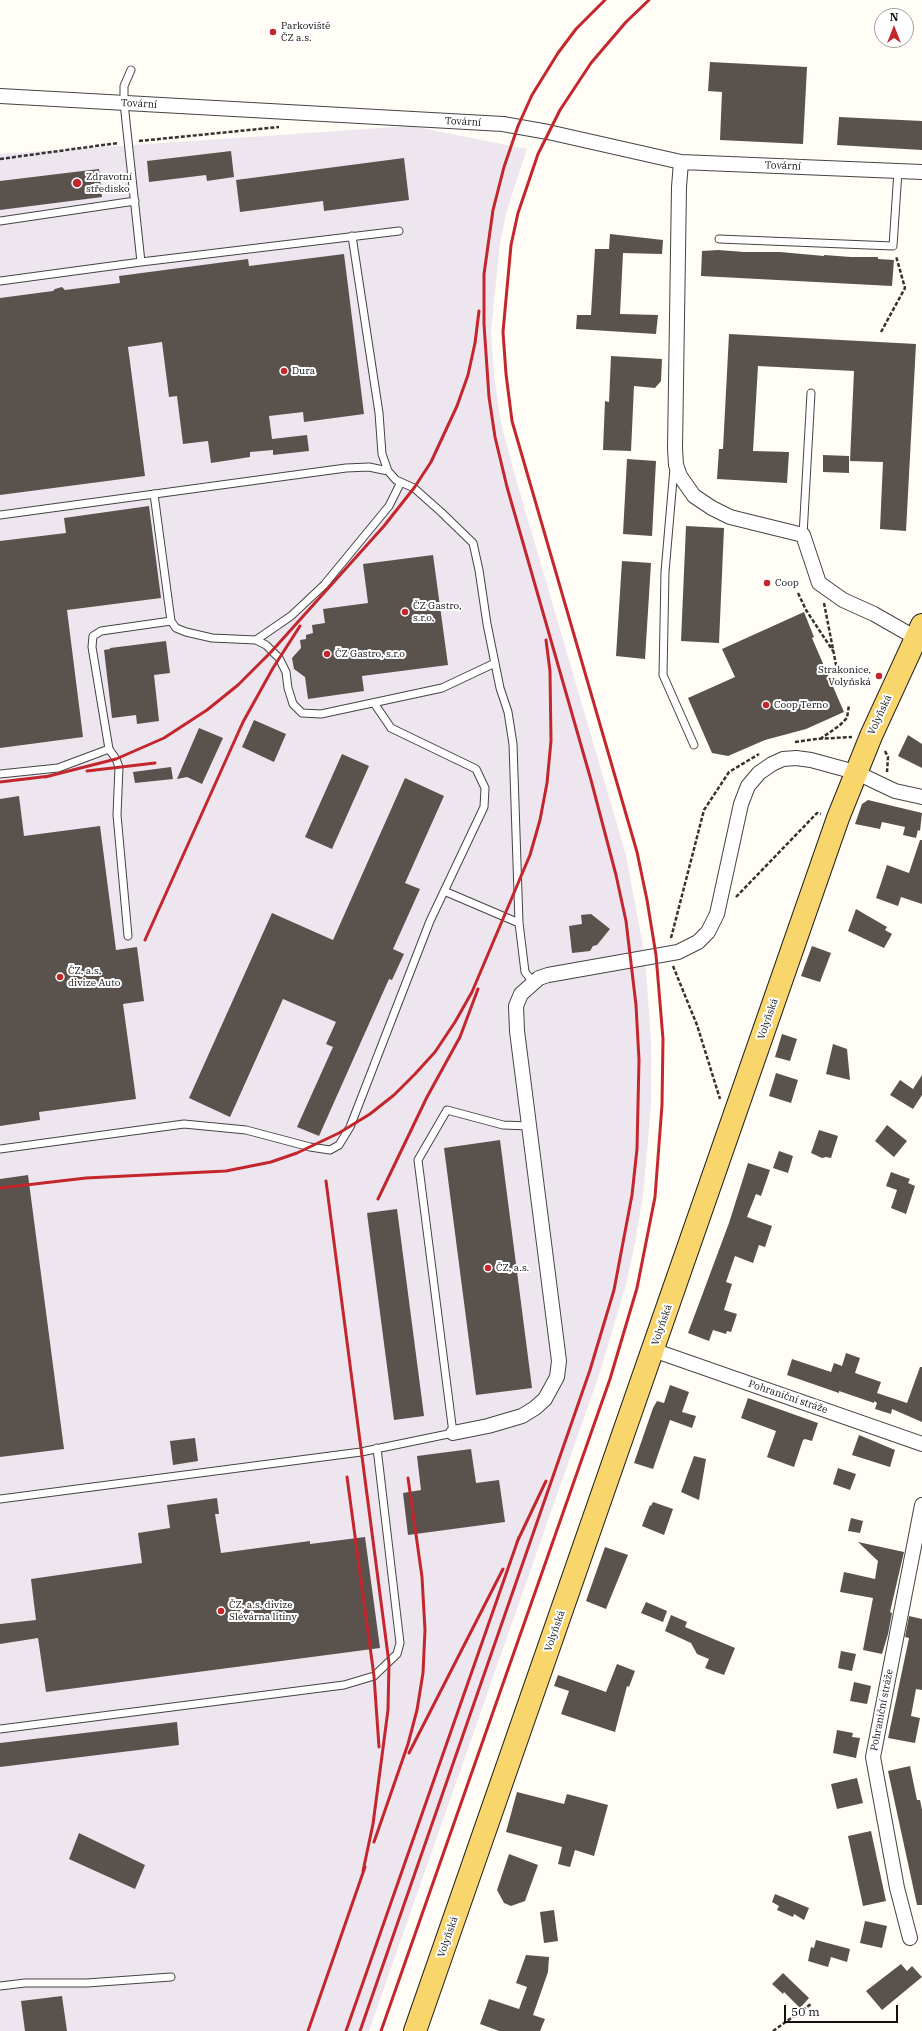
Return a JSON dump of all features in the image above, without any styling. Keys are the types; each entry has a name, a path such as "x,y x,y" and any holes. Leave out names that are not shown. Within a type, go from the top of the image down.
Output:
{"main road":[{"name":"Volyňská","path":"415,2031 838,818 855,772 919,632"}],"street":[{"name":"Tovární","path":"0,96 503,124 548,132 681,162 922,172"},
{"path":"681,162 675,448 676,465 680,476 685,484 703,503 730,516 804,535 819,584 843,600 919,632"},
{"path":"453,1433 488,1426 522,1416 535,1408 545,1399 557,1377 559,1361 517,1031 516,1011 522,994 533,982 548,975 686,949 703,937 717,914 741,804 748,786 759,773 772,764 783,759 796,758 811,760 855,772 895,791 922,797"},
{"name":"Pohraniční stráže","path":"653,1350 922,1444"},
{"name":"Pohraniční stráže","path":"910,1938 897,1888 873,1757 922,1505"}],"lane":[{"path":"131,70 124,86 124,103 141,262"},
{"path":"719,239 893,246 898,171"},
{"path":"0,221 135,201"},
{"path":"0,281 141,262 399,231"},
{"path":"352,236 379,413 382,454 388,471"},
{"path":"804,535 811,393"},
{"path":"675,448 664,572 663,675 694,746"},
{"path":"0,515 346,468 369,467 388,471 401,482 414,488 442,512 473,543 500,688 508,712 513,744 519,924 526,972 533,982"},
{"path":"256,640 291,616 324,585 389,506 401,482"},
{"path":"154,494 171,621 176,628 199,635 212,638 256,640 266,645 279,658 286,672 288,688 293,704 302,713 321,714 442,688 495,663"},
{"path":"128,936 117,815 119,767 116,759 109,749 92,647 93,636 101,631 171,621"},
{"path":"0,1149 184,1124 246,1130 310,1147 330,1150 339,1145 350,1127 430,921 484,807 485,788 476,769 390,728 374,703"},
{"path":"0,774 58,768 109,749"},
{"path":"444,891 519,924"},
{"path":"0,1499 377,1448 453,1433 418,1160 447,1110 503,1124 529,1126"},
{"path":"0,1729 344,1685 374,1676 397,1654 400,1642 377,1448"},
{"path":"0,1986 25,1983 87,1983 171,1977"}],"path":[{"path":"0,159 128,142 287,126"},
{"path":"881,332 905,288 893,246"},
{"path":"819,584 835,653 838,675"},
{"path":"798,593 806,610 835,653"},
{"path":"820,739 839,726 847,718 849,705"},
{"path":"719,904 731,901 817,813 838,818"},
{"path":"668,953 697,1025 722,1108 734,1118"},
{"path":"773,2031 811,2004"}],"shaded area":[{"name":"ČZ, a.s.","path":"411,126 527,149 507,210 500,243 491,332 494,375 501,423 514,472 626,855 645,957 651,1040 651,1105 643,1195 626,1285 599,1375 369,2031 0,2031 0,154"}],"building":[{"path":"710,62 807,67 803,144 720,140 722,92 708,91"},
{"path":"839,117 922,121 922,150 837,145"},
{"path":"231,151 234,177 207,181 206,175 149,182 147,161"},
{"path":"404,158 409,200 324,211 323,201 240,212 236,180"},
{"path":"99,169 102,197 0,210 0,181"},
{"path":"610,234 663,240 662,254 623,253 620,314 658,315 656,334 576,329 577,315 591,315 595,249 609,249"},
{"path":"718,250 780,252 824,256 878,257 878,259 894,260 892,286 701,276 702,251"},
{"path":"344,254 364,414 304,422 303,412 269,416 272,439 307,435 309,451 273,455 273,450 250,452 250,457 211,463 208,441 183,444 177,396 169,397 162,342 128,347 145,476 0,495 0,298 53,291 62,287 65,290 120,283 119,276 248,259 249,266"},
{"path":"729,334 916,344 906,531 880,529 883,462 850,461 854,371 758,366 753,451 789,452 787,483 717,479 719,449 723,449"},
{"path":"611,356 662,359 661,381 655,388 634,386 631,451 603,450 605,401 609,402"},
{"path":"823,455 849,456 849,473 823,472"},
{"path":"627,459 656,461 652,536 623,534"},
{"path":"149,506 161,598 67,610 83,737 0,748 0,541 66,533 64,518"},
{"path":"686,526 724,528 719,643 681,641"},
{"path":"433,555 448,665 362,676 364,691 308,699 305,677 294,669 292,658 301,648 300,640 306,639 306,635 313,633 312,625 325,623 323,609 368,603 363,564"},
{"path":"622,561 651,563 645,659 616,656"},
{"name":"Coop Terno","path":"804,612 814,637 812,638 844,712 806,729 765,740 728,756 712,753 688,698 735,677 722,649"},
{"path":"166,641 170,673 154,675 159,721 137,724 136,715 112,718 104,650"},
{"path":"254,720 286,734 274,762 242,747"},
{"path":"199,728 223,738 202,784 187,777 177,779"},
{"path":"908,735 922,744 922,768 898,756"},
{"path":"342,754 369,766 332,849 305,837"},
{"path":"171,767 173,779 135,783 133,772"},
{"path":"405,778 444,796 405,883 420,889 393,949 404,954 392,980 389,979 319,1136 297,1127 333,1047 326,1044 336,1022 283,999 230,1117 189,1098 272,913 333,940"},
{"name":"ČZ, a.s. divize Auto","path":"19,796 24,836 100,826 116,950 137,947 144,1001 123,1004 136,1099 39,1112 40,1120 0,1126 0,799"},
{"path":"868,800 922,813 920,831 918,830 916,838 903,835 905,827 882,822 880,829 855,824 862,804"},
{"path":"920,840 922,840 922,904 901,897 898,906 876,898 887,865 909,873"},
{"path":"856,909 887,927 885,930 892,934 884,948 848,931"},
{"path":"591,914 610,929 590,951 572,953 569,926 582,924 581,915"},
{"path":"812,946 831,953 820,982 801,976"},
{"path":"782,1034 797,1039 790,1061 775,1057"},
{"path":"833,1044 847,1049 850,1080 826,1074"},
{"path":"776,1073 798,1080 791,1103 769,1096"},
{"path":"922,1075 922,1095 913,1109 890,1095 900,1080 913,1089"},
{"path":"887,1125 907,1141 894,1157 875,1141"},
{"path":"819,1130 838,1136 831,1158 822,1158 811,1153"},
{"name":"ČZ, a.s.","path":"500,1140 532,1388 476,1395 444,1148"},
{"path":"779,1151 793,1156 788,1173 773,1168"},
{"path":"748,1163 770,1170 761,1196 756,1194 747,1217 772,1226 765,1247 759,1245 753,1263 735,1256 726,1282 732,1284 724,1310 737,1314 731,1332 727,1331 726,1334 713,1330 709,1341 688,1333 729,1223"},
{"path":"891,1172 910,1179 908,1183 915,1186 906,1214 891,1208 897,1190 886,1186"},
{"path":"28,1175 64,1449 0,1457 0,1179"},
{"path":"397,1209 424,1416 394,1420 367,1213"},
{"path":"846,1353 860,1358 855,1373 881,1382 877,1393 907,1403 920,1367 922,1367 922,1422 892,1409 891,1414 875,1409 877,1403 874,1401 874,1403 839,1391 839,1393 787,1375 792,1359 831,1372 834,1363 842,1366"},
{"path":"670,1385 689,1392 682,1412 696,1416 692,1428 670,1420 653,1469 634,1463 653,1408 657,1401 664,1403"},
{"path":"748,1398 818,1423 812,1441 805,1439 803,1440 794,1467 767,1457 776,1431 741,1418"},
{"path":"859,1435 895,1450 890,1467 852,1455"},
{"path":"195,1438 198,1461 173,1465 170,1441"},
{"path":"471,1449 476,1483 499,1480 505,1522 408,1535 403,1493 421,1490 417,1456"},
{"path":"694,1456 706,1459 699,1500 681,1492"},
{"path":"838,1468 856,1474 850,1490 833,1484"},
{"name":"ČZ, a.s. divize Slévárna litiny","path":"217,1498 219,1514 215,1514 221,1553 310,1541 310,1544 365,1537 380,1648 46,1692 38,1638 0,1644 0,1624 36,1620 31,1579 142,1563 138,1533 170,1528 167,1505"},
{"path":"653,1502 673,1509 664,1535 642,1526 650,1505 651,1506"},
{"path":"851,1518 863,1521 860,1533 848,1531"},
{"path":"858,1542 904,1552 890,1612 892,1613 888,1634 882,1654 863,1650 873,1598 840,1592 844,1572 875,1579 878,1561"},
{"path":"605,1547 628,1555 606,1609 586,1601"},
{"path":"646,1602 667,1611 663,1622 641,1613"},
{"path":"671,1615 687,1622 685,1627 735,1648 724,1675 705,1668 709,1659 697,1654 691,1643 665,1631"},
{"path":"909,1616 922,1619 922,1690 916,1689 911,1716 920,1718 915,1743 888,1738 909,1638 905,1637"},
{"path":"841,1651 856,1654 852,1671 838,1668"},
{"path":"617,1664 635,1671 629,1687 627,1686 615,1732 561,1714 569,1691 554,1686 558,1675 606,1692"},
{"path":"854,1682 871,1686 867,1704 850,1701"},
{"path":"177,1722 179,1745 0,1767 0,1743"},
{"path":"837,1730 853,1733 852,1737 860,1738 856,1758 833,1753"},
{"path":"910,1766 917,1800 920,1800 922,1810 922,1905 917,1905 888,1771"},
{"path":"857,1778 863,1803 837,1809 831,1784"},
{"path":"517,1792 564,1804 567,1794 608,1805 594,1856 575,1850 570,1867 558,1864 562,1847 506,1832"},
{"path":"871,1831 886,1901 863,1906 848,1836"},
{"path":"79,1833 145,1865 135,1889 69,1859"},
{"path":"509,1854 538,1865 525,1901 511,1906 504,1903 497,1890"},
{"path":"775,1894 809,1908 804,1920 794,1914 793,1917 777,1910 779,1906 772,1902"},
{"path":"554,1910 558,1941 544,1943 540,1912"},
{"path":"865,1921 887,1926 882,1948 860,1943"},
{"path":"816,1940 850,1949 847,1962 831,1957 828,1967 808,1961 811,1947 814,1948"},
{"path":"526,1955 549,1957 548,1972 533,2015 545,2019 540,2031 499,2031 480,2024 489,1999 519,2009 527,1987 516,1983"},
{"path":"901,1964 907,1971 912,1966 922,1977 882,2010 866,1991"},
{"path":"783,1973 809,1998 800,2008 784,1992 783,1994 772,1984"},
{"path":"62,1996 67,2031 25,2031 21,2001"}],"railway":[{"path":"360,2031 590,1370 614,1290 632,1195 637,1149 639,1060 636,1005 626,921 616,875 591,780 507,487 495,437 489,397 484,324 484,274 493,210 504,167 518,126 532,95 558,53 576,29 605,0"},
{"path":"381,2031 610,1379 637,1288 655,1197 662,1105 663,1039 656,955 647,900 637,852 512,421 506,374 503,332 511,245 518,213 538,154 560,110 591,63 626,22 649,0"},
{"path":"45,777 116,759 164,738 207,710 238,685 271,652 384,526 414,488 431,462 457,406 468,375 475,343 479,311"},
{"path":"145,940 243,722 273,668 300,626"},
{"path":"0,1188 86,1178 226,1171 271,1162 297,1153 339,1133 370,1114 394,1095 415,1074 435,1052 455,1022 472,992 530,855 540,820 547,783 551,741 550,671 546,640"},
{"path":"87,771 155,763"},
{"path":"0,782 50,776"},
{"path":"378,1199 427,1097 460,1037 478,989"},
{"path":"326,1181 389,1663 388,1710 373,1824 363,1871"},
{"path":"347,1477 374,1676 379,1747"},
{"path":"374,1842 408,1744 417,1710 423,1673 425,1630 422,1577 408,1478"},
{"path":"517,1542 546,1481"},
{"path":"346,2031 519,1537"},
{"path":"409,1753 503,1569"},
{"path":"308,2031 365,1867"}],"place":[{"name":"Parkoviště ČZ a.s.","path":"273,32"},
{"name":"Zdravotní středisko","path":"77,183"},
{"name":"Dura","path":"284,371"},
{"name":"Coop","path":"767,583"},
{"name":"ČZ Gastro, s.r.o.","path":"405,612"},
{"name":"ČZ Gastro, s.r.o","path":"327,654"},
{"name":"Strakonice, Volyňská","path":"879,676"},
{"name":"Coop Terno","path":"766,705"},
{"name":"ČZ, a.s. divize Auto","path":"60,977"},
{"name":"ČZ, a.s.","path":"488,1268"},
{"name":"ČZ, a.s. divize Slévárna litiny","path":"221,1611"}]}
